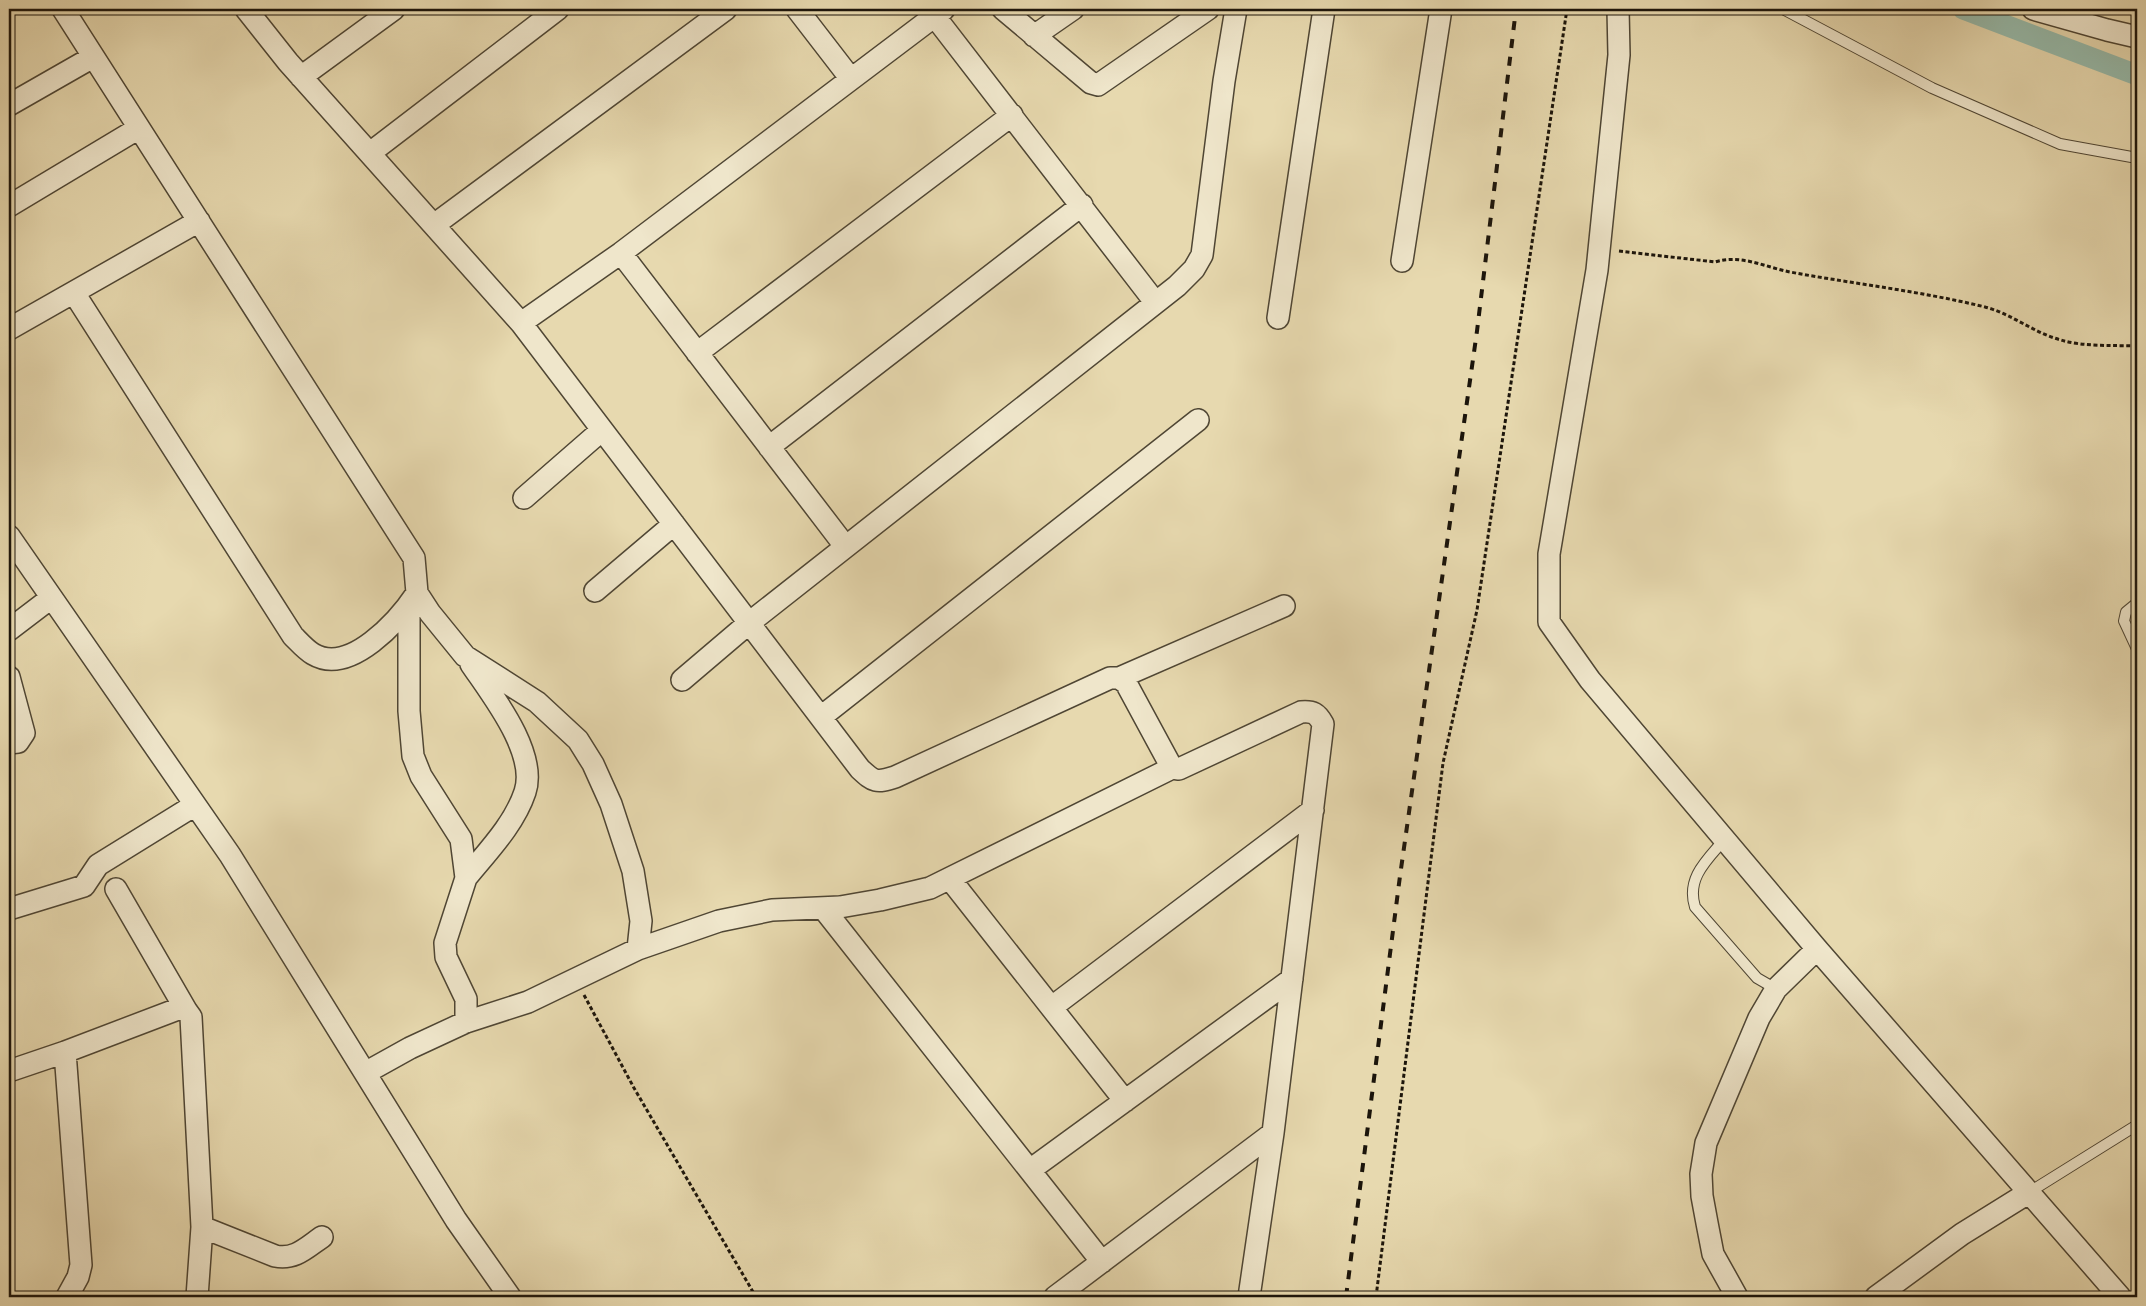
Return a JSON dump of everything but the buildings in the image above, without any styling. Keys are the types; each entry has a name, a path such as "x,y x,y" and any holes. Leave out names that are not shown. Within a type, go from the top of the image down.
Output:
{"street":[{"path":"63,9 414,558 409,710 413,756 421,776 461,839 466,878"},
{"path":"246,9 302,77 521,323 860,769 872,780 881,781 1110,678 1120,678 1284,606"},
{"path":"302,77 394,9"},
{"path":"370,153 558,9"},
{"path":"434,225 726,9"},
{"path":"797,9 851,79"},
{"path":"1003,9 1091,83 1098,85 1208,9"},
{"path":"1034,36 1072,9"},
{"path":"682,680 749,622 1177,286 1188,275 1202,255 1224,80 1236,9"},
{"path":"1278,318 1324,9"},
{"path":"1402,261 1441,9"},
{"path":"1618,9 1619,55 1599,249 1549,554 1549,622 1590,680 1724,840 2120,1297"},
{"path":"2034,9 2107,30 2137,36"},
{"path":"521,323 621,253 851,79 936,11 1012,115 1155,302"},
{"path":"9,105 93,57"},
{"path":"697,353 1012,115"},
{"path":"9,206 139,128"},
{"path":"769,447 1082,205"},
{"path":"9,329 199,221"},
{"path":"621,253 845,546"},
{"path":"74,292 293,636 314,654 333,660 350,654 375,641 413,599"},
{"path":"821,717 1198,420"},
{"path":"524,498 602,430"},
{"path":"595,591 674,524"},
{"path":"9,536 230,855 456,1220 510,1297"},
{"path":"9,630 52,598"},
{"path":"413,599 430,613 465,656 500,706 518,740 525,762 527,779 525,792 506,828 466,878 445,943 446,957 466,999 466,1022"},
{"path":"465,656 537,702 578,740 593,764 611,804 633,871 642,921 638,950"},
{"path":"9,677 24,733 18,742 9,743"},
{"path":"1120,678 1126,683 1172,768"},
{"path":"365,1073 410,1048 466,1022 528,1002 638,950 719,921 772,910 822,908 880,900 930,888 1172,768 1179,769 1301,712 1311,711 1318,714 1323,724 1273,1133 1246,1295"},
{"path":"9,909 84,886 98,865 195,805"},
{"path":"1052,1006 1313,810"},
{"path":"950,879 1125,1101"},
{"path":"116,889 191,1018 202,1227 197,1297"},
{"path":"822,908 1102,1262"},
{"path":"1736,1297 1713,1254 1702,1196 1701,1174 1706,1143 1759,1018 1776,989 1817,949"},
{"path":"1030,1170 1292,979"},
{"path":"9,1071 178,1009 186,1010"},
{"path":"65,1052 81,1265 78,1277 67,1297"},
{"path":"1056,1297 1273,1133"},
{"path":"1876,1297 1962,1234 2028,1193"},
{"path":"202,1227 275,1256 285,1258 295,1256 322,1237"}],"lane":[{"path":"1783,9 1932,88 2060,144 2137,158"},
{"path":"2137,603 2126,612 2124,621 2137,649"},
{"path":"1724,840 1703,864 1695,880 1691,895 1695,907 1757,978 1776,989"},
{"path":"2028,1193 2137,1125"}],"path":[{"path":"1376,1297 1443,763 1477,610 1567,9"},
{"path":"1599,249 1715,262 1725,259 1753,261 1788,271 1940,296 2001,311 2043,334 2063,341 2137,346"},
{"path":"575,980 634,1088 756,1297"}],"waterway":[{"path":"1963,9 2137,75"}],"railway":[{"path":"1346,1297 1400,876 1477,331 1516,9"}]}
